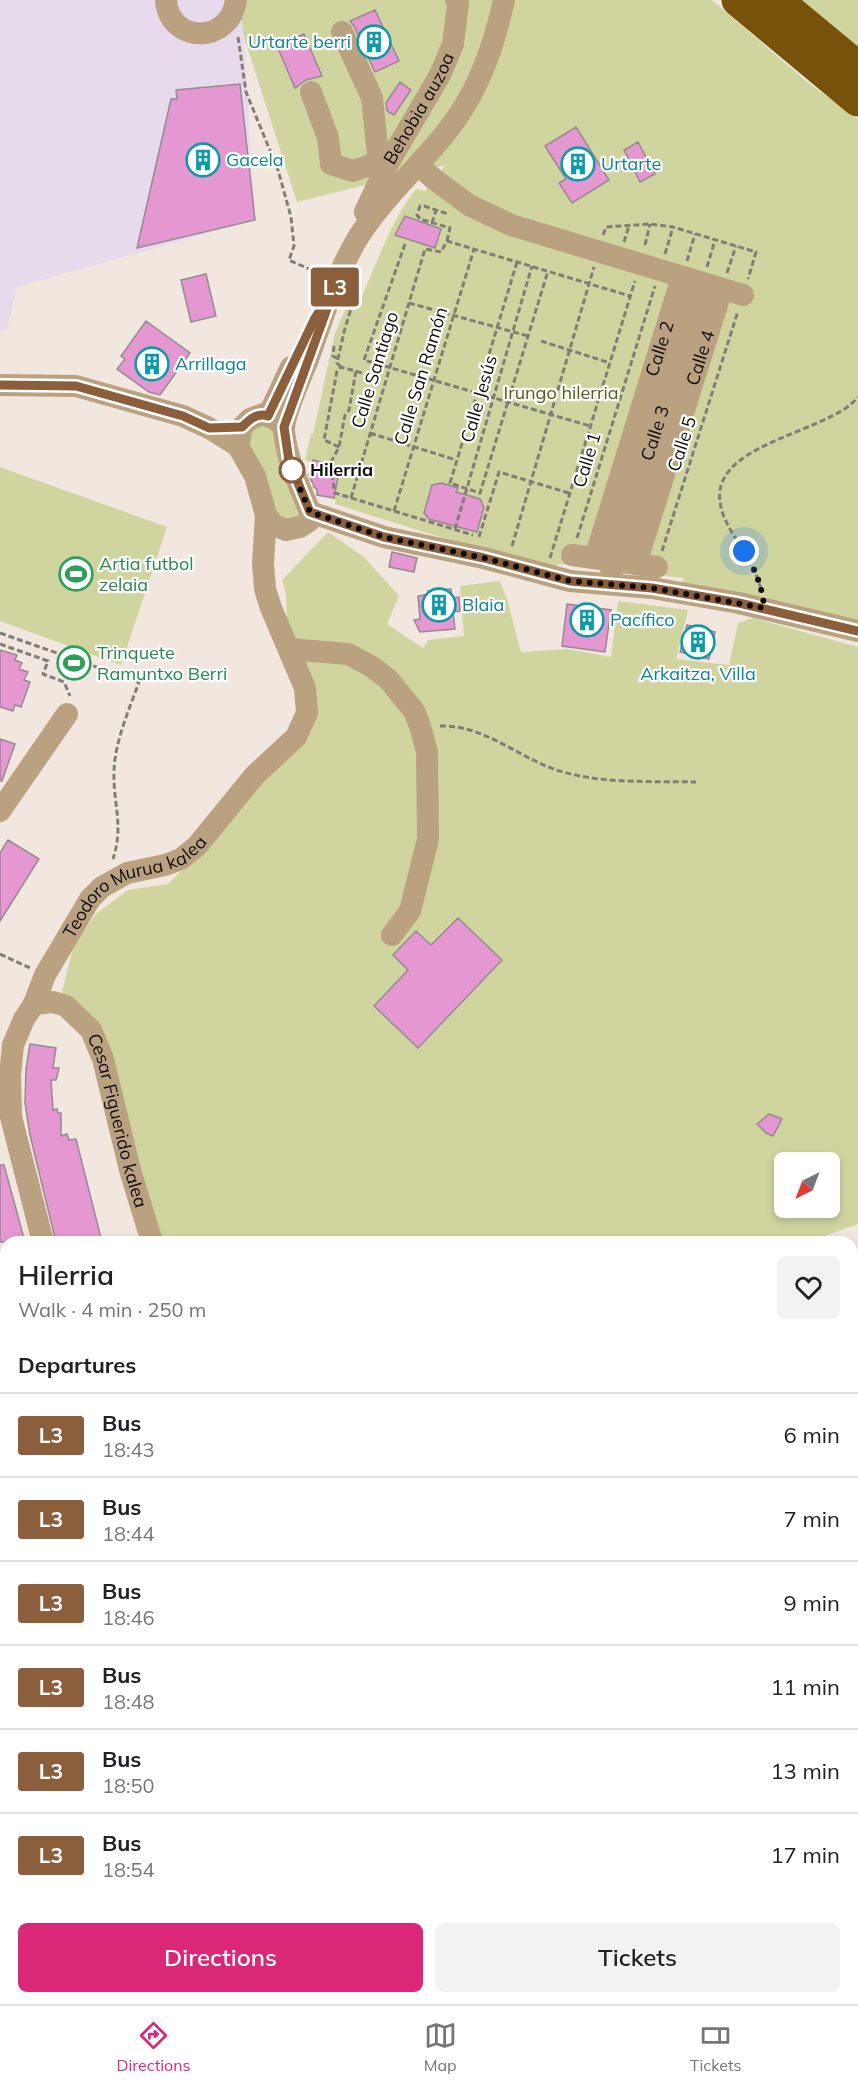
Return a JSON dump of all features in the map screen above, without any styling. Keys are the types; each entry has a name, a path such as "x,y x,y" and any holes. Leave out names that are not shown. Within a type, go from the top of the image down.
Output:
{"highway":[{"path":"738,0 858,100"},
{"path":"776,0 858,68"}],"street":[{"name":"Behobia auzoa","path":"365,212 386,167 440,75 453,44 458,4 456,0"},
{"path":"276,422 346,289 363,231 382,205 459,116 482,77 496,37 504,0"},
{"path":"164,1 174,21 180,27 194,33 207,34 221,28 230,20 235,6"},
{"path":"342,32 372,98 378,155 386,167"},
{"path":"311,92 328,138 331,164 352,171 370,165 386,167"},
{"path":"418,165 469,204 511,225 712,286"},
{"name":"Calle 2","path":"626,563 712,286"},
{"name":"Calle 4","path":"626,563 712,286"},
{"path":"0,385 76,386 183,416 209,428 240,436 250,418 263,414 276,422 304,520"},
{"name":"Teodoro Murua kalea","path":"41,1236 11,1117 10,1075 13,1045 24,1019 34,1004 45,975 90,899 114,878 181,859 197,846 255,775 296,737 307,713 305,692 268,598 263,563 266,515 240,436"},
{"path":"266,515 274,525 286,530 304,520 332,519 349,514 433,538 444,530"},
{"path":"332,519 384,537 484,558 570,581 652,588 764,608 858,631"},
{"path":"263,563 304,520"},
{"path":"572,555 626,563"},
{"path":"608,584 626,563"},
{"path":"289,649 348,654 371,666 389,680 414,711 420,726 427,752 428,839 410,910 392,935"},
{"path":"0,811 67,714"},
{"name":"Cesar Figuerido kalea","path":"34,1004 53,1002 66,1006 91,1030 103,1059 130,1170 150,1236"},
{"path":"0,1041 0,1046"}],"path":[{"path":"235,6 246,92 278,170 291,217 294,246 289,260 346,289 345,328 337,363 341,367 369,375 374,374 376,364"},
{"path":"456,217 423,206 418,210 418,218 450,228 447,241 630,296 549,559"},
{"path":"432,223 437,209"},
{"path":"650,224 650,267"},
{"path":"606,226 650,224 673,227 756,252 712,286"},
{"path":"650,267 673,227"},
{"path":"695,234 712,286"},
{"path":"712,286 716,240"},
{"name":"Calle Santiago","path":"351,498 425,249 441,252 447,241"},
{"path":"405,244 364,360 590,426"},
{"path":"712,286 736,246"},
{"name":"Calle San Ramón","path":"394,511 474,249"},
{"path":"517,262 450,483 466,489 480,493 548,271"},
{"name":"Calle Jesús","path":"444,530 466,489 532,266"},
{"name":"Calle 1","path":"572,555 650,267"},
{"path":"512,547 589,284"},
{"name":"Calle 5","path":"626,563 712,286"},
{"path":"409,303 528,336"},
{"path":"541,341 610,363"},
{"path":"334,348 333,356 338,359"},
{"path":"339,447 324,441 335,380 341,367"},
{"path":"356,371 339,447 330,464 335,493 394,511 444,530"},
{"path":"764,608 763,594 751,563 721,510 720,491 728,471 742,458 778,439 847,409 858,397"},
{"path":"370,433 456,460"},
{"path":"479,537 499,472 570,493"},
{"path":"0,633 139,682 122,732 114,771 119,816 118,843 113,860"},
{"path":"0,644 48,661 43,674 64,682"},
{"path":"420,726 457,726 472,730 566,773 606,779 696,782"},
{"path":"0,954 34,970"}],"shaded area":[{"path":"0,0 239,0 244,37 255,220 17,287 7,330 0,330"}],"green space":[{"name":"Irungo hilerria","path":"239,0 712,0 806,81 858,119 858,632 681,586 684,578 558,564 555,573 335,504 336,500 316,494 317,489 312,488 313,483 308,481 312,462 305,460 311,434 313,434 335,333 351,297 360,301 385,243 407,202 416,189 425,191 445,165 297,202 244,37"},
{"path":"788,0 858,0 858,62"},
{"path":"253,426 272,426 300,511 296,517 283,520 275,510 248,444"},
{"name":"Artia futbol zelaia","path":"0,467 167,527 121,665 0,621"},
{"path":"328,532 365,558 399,596 387,624 423,648 428,640 464,636 460,586 500,581 521,652 567,649 611,657 618,601 688,610 676,659 729,665 738,623 753,618 858,647 858,1224 826,1236 157,1236 86,1043 60,1000 74,944 96,914 128,890 168,884 208,844 307,727 288,645 286,593 282,580"}],"building":[{"name":"Urtarte berri","path":"375,10 399,61 375,72 350,21"},
{"path":"304,34 322,76 306,80 295,88 277,46"},
{"path":"400,82 411,90 394,115 387,111 386,103"},
{"name":"Gacela","path":"240,84 255,220 137,248 171,99 177,99 176,90"},
{"name":"Urtarte","path":"576,127 609,180 572,203 559,183 566,179 545,146"},
{"path":"638,142 655,174 640,182 624,150"},
{"path":"405,216 441,229 435,248 395,235"},
{"path":"206,274 216,316 191,322 181,280"},
{"name":"Arrillaga","path":"146,321 190,353 160,395 149,392 117,369 125,359 121,356"},
{"path":"313,460 340,467 334,498 317,495 317,489 309,475"},
{"path":"442,483 458,488 456,492 480,499 484,507 477,532 429,519 424,513 432,485"},
{"path":"392,552 417,558 414,572 389,567"},
{"name":"Blaia","path":"451,589 452,598 459,597 460,611 453,612 455,629 420,632 414,620 420,619 418,596 429,594 428,591"},
{"name":"Pacífico","path":"567,604 611,610 605,652 562,646"},
{"name":"Arkaitza, Villa","path":"687,625 715,632 709,659 680,652"},
{"path":"0,650 17,655 15,660 22,663 19,669 28,672 24,680 30,682 21,707 15,705 13,711 0,707"},
{"path":"0,739 15,744 2,781 0,781"},
{"path":"8,840 39,859 0,921 0,853"},
{"path":"458,918 502,960 418,1048 374,1006 408,970 393,955 416,931 431,945"},
{"path":"30,1044 56,1048 53,1068 59,1068 56,1080 51,1080 53,1110 57,1109 58,1113 61,1113 61,1136 67,1134 69,1140 76,1139 100,1236 55,1236 30,1135 25,1103 26,1069"},
{"path":"769,1114 782,1119 773,1136 757,1124"},
{"path":"0,1165 4,1165 23,1236 0,1236"}],"bus line":[{"name":"L3","path":"0,385 76,386 183,416 209,428 242,427 250,418 263,414 268,416 315,318 336,284 284,427 289,461 310,512 384,537 484,558 570,581 652,588 739,603 858,631"}],"place":[{"name":"Urtarte berri","path":"374,42"},
{"name":"Gacela","path":"203,160"},
{"name":"Urtarte","path":"578,164"},
{"name":"Arrillaga","path":"152,364"},
{"name":"Hilerria","path":"292,470"},
{"name":"Artia futbol zelaia","path":"76,574"},
{"name":"Blaia","path":"439,605"},
{"name":"Pacífico","path":"587,620"},
{"name":"Arkaitza, Villa","path":"698,642"},
{"name":"Trinquete Ramuntxo Berri","path":"74,663"}],"route":[{"path":"292,470 310,512 384,537 484,558 570,581 652,588 764,608 763,594 744,551"}]}
